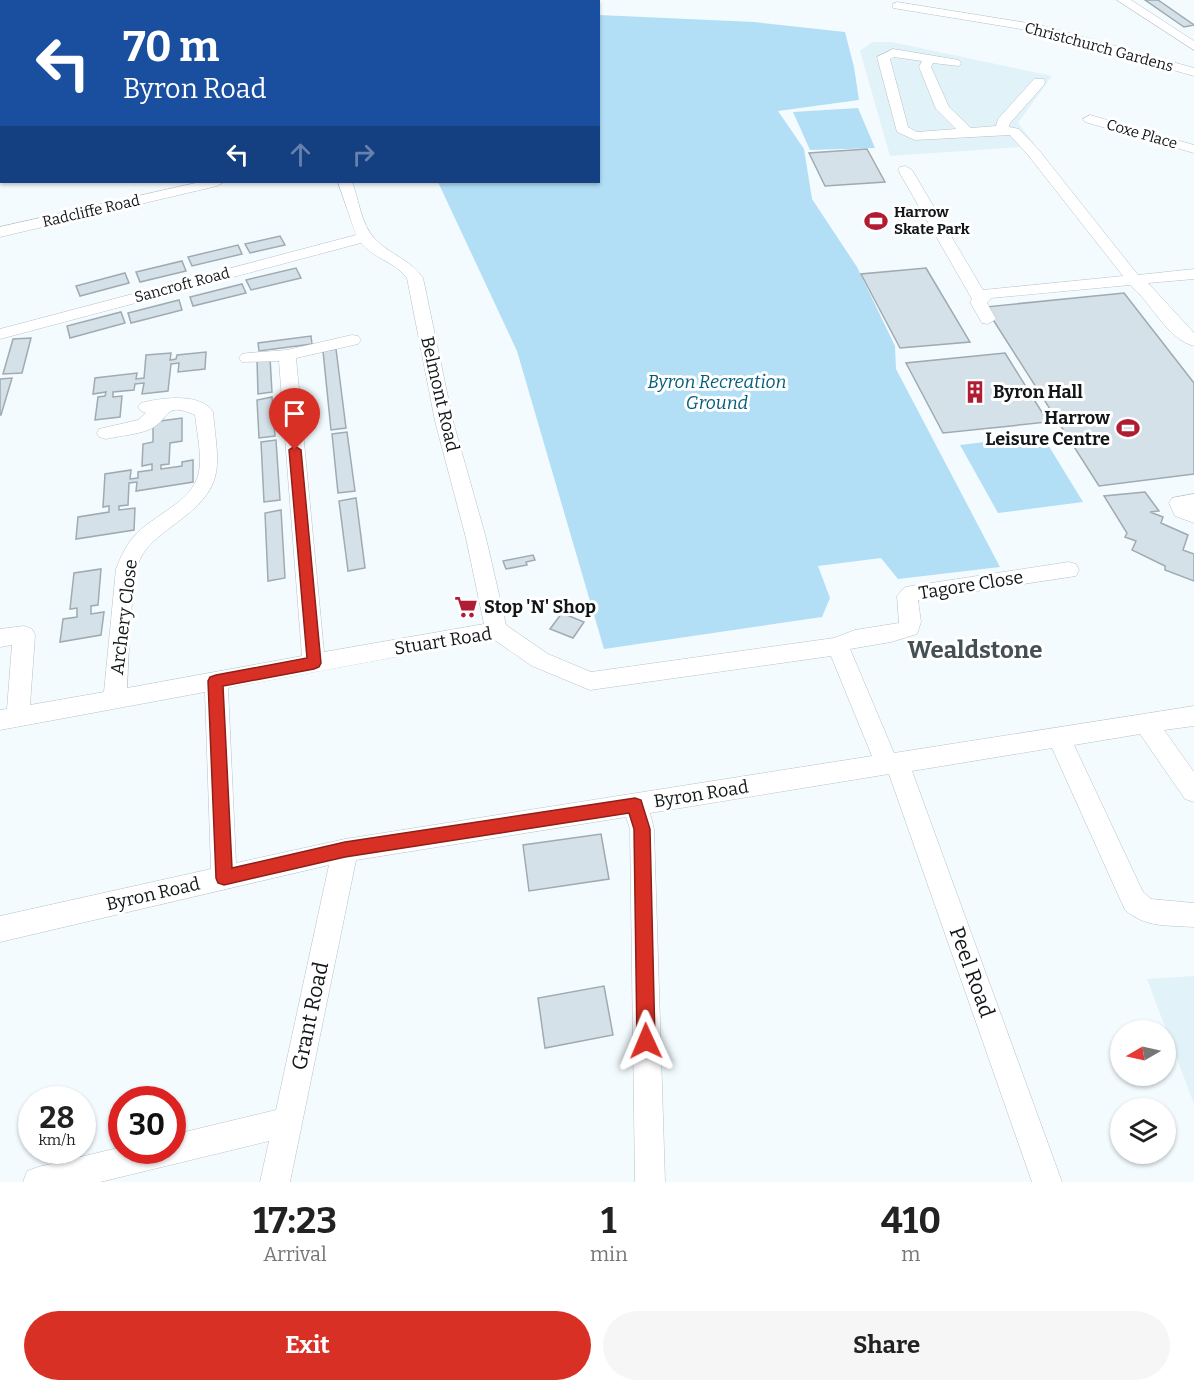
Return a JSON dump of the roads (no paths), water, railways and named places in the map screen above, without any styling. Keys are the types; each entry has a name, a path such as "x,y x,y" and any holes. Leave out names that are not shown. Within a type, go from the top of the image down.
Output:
{"street":[{"path":"1123,0 1194,46"},
{"name":"Christchurch Gardens","path":"897,8 1040,29 1194,72"},
{"path":"955,63 893,53 883,57 902,129 915,136 1002,130 1014,132 1033,152 1135,281 1146,290 1182,334 1194,341"},
{"path":"929,59 925,67 943,109 967,132"},
{"path":"1002,130 1003,122 1040,82"},
{"name":"Coxe Place","path":"1090,119 1194,149"},
{"path":"905,170 980,299 978,302 988,319"},
{"name":"Radcliffe Road","path":"0,232 213,183"},
{"path":"345,183 364,237"},
{"name":"Sancroft Road","path":"0,334 364,237"},
{"name":"Belmont Road","path":"364,237 377,249 409,268 415,278 444,421 476,538 496,630"},
{"path":"980,299 986,294 1194,274"},
{"path":"248,358 287,355 352,340"},
{"path":"287,355 314,663"},
{"name":"Archery Close","path":"106,433 144,425 155,406 184,403 204,412 208,476 198,493 139,541 130,554 126,569 115,699"},
{"path":"1194,501 1179,503 1182,511 1194,516"},
{"name":"Tagore Close","path":"838,646 849,638 898,634 909,628 912,615 907,602 908,596 912,593 1069,570"},
{"name":"Stuart Road","path":"9,719 496,630 540,660 590,681 838,646"},
{"path":"0,638 24,635 9,719"},
{"path":"838,646 892,763"},
{"path":"216,681 224,878"},
{"name":"Byron Road","path":"0,929 345,850 1194,716"},
{"path":"1146,723 1194,790"},
{"path":"1059,737 1134,901 1146,911 1194,915"},
{"name":"Peel Road","path":"892,763 1047,1182"},
{"path":"635,805 642,829 650,1182"},
{"name":"Grant Road","path":"275,1182 345,850"},
{"path":"186,1146 287,1122"},
{"path":"38,1182 113,1164"}],"place":[{"name":"Harrow Skate Park","path":"876,221"},
{"name":"Byron Hall","path":"975,392"},
{"name":"Harrow Leisure Centre","path":"1128,428"},
{"name":"Stop 'N' Shop","path":"466,607"}],"district":[{"name":"Wealdstone","path":"975,650"}],"park label":[{"name":"Byron Recreation Ground","path":"717,392"}]}
